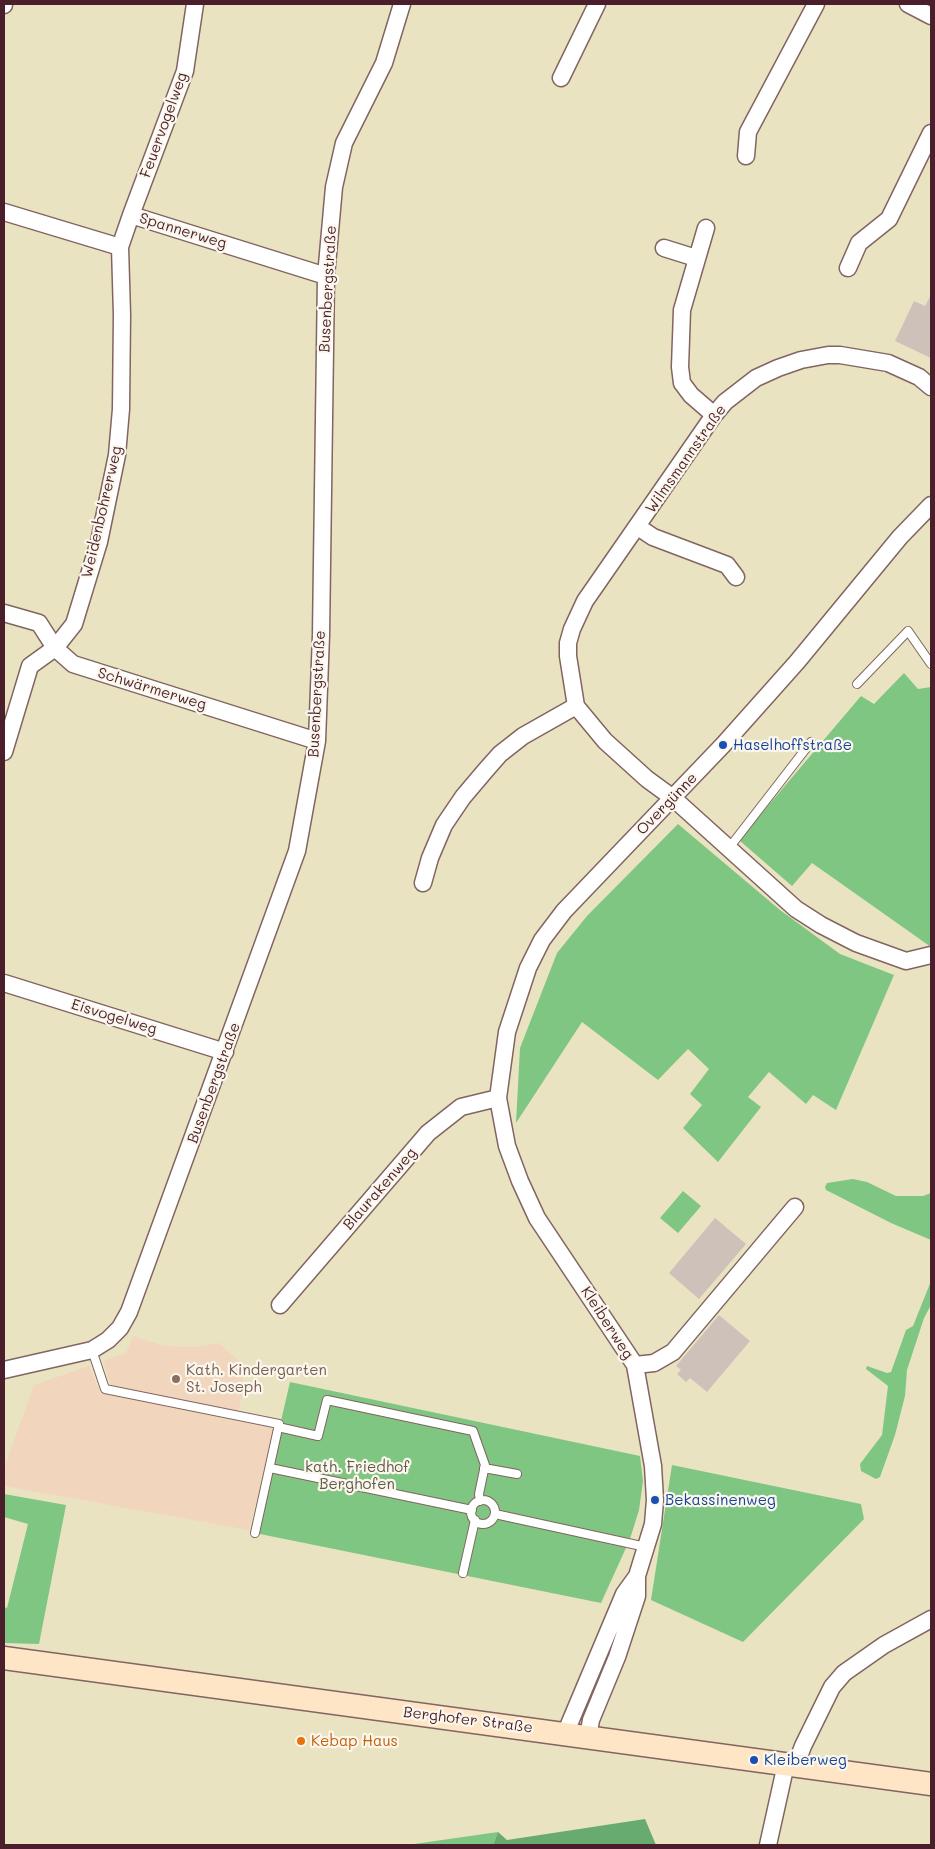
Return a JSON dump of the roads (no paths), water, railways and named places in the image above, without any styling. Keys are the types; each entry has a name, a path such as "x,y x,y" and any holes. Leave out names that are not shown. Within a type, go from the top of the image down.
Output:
{"street":[{"name":"Feuervogelweg","path":"131,215 185,70 195,4"},
{"name":"Busenbergstraße","path":"4,1370 92,1350 108,1340 120,1328 129,1312 298,851 317,741 321,626 326,276 334,187 344,143 384,63 402,4"},
{"path":"561,78 597,4"},
{"path":"746,156 748,132 816,4"},
{"path":"908,4 931,16"},
{"path":"848,268 860,243 889,219 931,133"},
{"path":"4,212 120,247"},
{"name":"Spannerweg","path":"120,247 131,215 326,276"},
{"path":"706,228 682,310 680,367 682,383 691,395 714,415"},
{"name":"Weidenbohrerweg","path":"4,752 30,666 55,648 74,624 98,542 117,455 121,409 120,247"},
{"path":"664,248 696,258"},
{"name":"Wilmsmannstraße","path":"576,706 568,656 568,643 572,629 585,601 714,415 725,402 756,378 778,368 828,354 888,363 931,386"},
{"name":"Overgünne","path":"506,1146 498,1098 507,1032 528,968 542,940 564,912 673,798 797,662 889,550 931,505"},
{"name":"Wilmsmannstraße","path":"638,527 653,537 727,565 736,577"},
{"name":"Schwärmerweg","path":"4,613 39,623 55,648 73,664 317,741"},
{"path":"423,883 430,858 444,825 462,797 500,754 523,736 576,706 605,741 647,779 673,798 796,909 821,925 856,943 906,961 931,955"},
{"name":"Eisvogelweg","path":"4,983 225,1052"},
{"name":"Blaurakenweg","path":"280,1306 428,1133 461,1107 498,1098"},
{"name":"Kleiberweg","path":"506,1146 538,1218 635,1365 653,1466 655,1500 652,1524 637,1576 637,1596 617,1657 591,1720 588,1737"},
{"path":"635,1365 654,1363 673,1352 795,1207"},
{"name":"Kleiberweg","path":"565,1734 624,1594 637,1576"},
{"path":"768,1845 791,1765 803,1746 832,1687 844,1673 884,1645 931,1619"},
{"name":"Berghofer Straße","path":"4,1658 931,1784"}],"lane":[{"path":"857,684 908,631 931,664"},
{"path":"729,848 811,742"},
{"path":"92,1350 104,1389 278,1424 278,1427 318,1436 327,1400 473,1431 485,1465 479,1494 480,1501"},
{"path":"255,1533 278,1427"},
{"path":"270,1468 472,1510"},
{"path":"484,1468 517,1474"},
{"path":"463,1573 475,1520 472,1510 474,1504 486,1501 492,1504 495,1514 493,1519 486,1524 475,1520"},
{"path":"495,1514 646,1547"}],"place":[{"name":"Haselhoffstraße","path":"723,745"},
{"name":"Kath. Kindergarten St. Joseph","path":"176,1379"},
{"name":"Bekassinenweg","path":"655,1500"},
{"name":"Kebap Haus","path":"301,1741"},
{"name":"Kleiberweg","path":"754,1760"}],"park label":[{"name":"kath. Friedhof Berghofen","path":"357,1476"}]}
